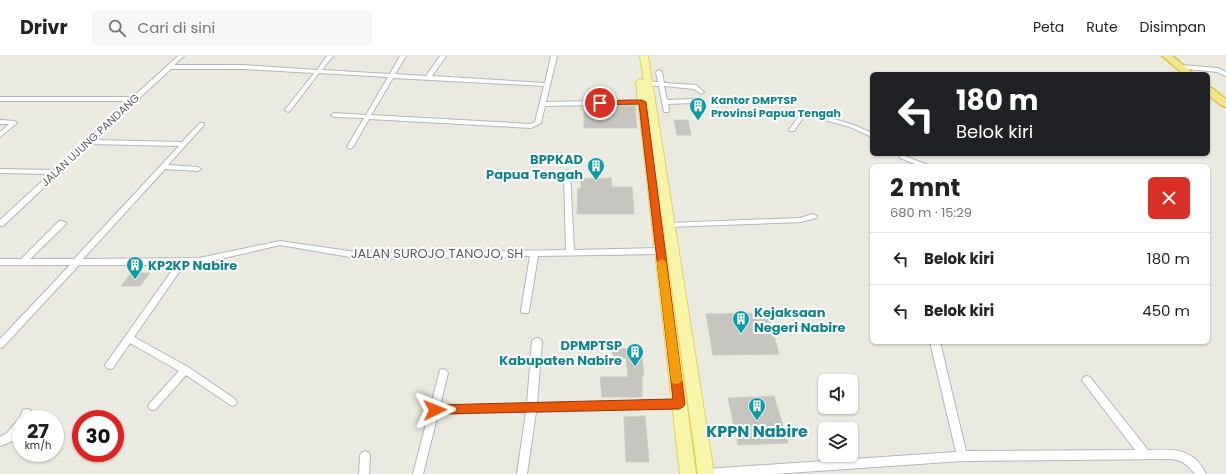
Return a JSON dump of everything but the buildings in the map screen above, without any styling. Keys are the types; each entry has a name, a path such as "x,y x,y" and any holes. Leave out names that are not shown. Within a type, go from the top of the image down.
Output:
{"highway":[{"path":"1167,56 1186,72"},
{"path":"1210,92 1226,104"}],"main road":[{"path":"637,56 644,83 660,201 660,251 688,474"},
{"path":"644,56 642,102 660,201 669,225 706,474"},
{"path":"672,342 686,342"}],"street":[{"name":"JALAN UJUNG PANDANG","path":"0,224 181,56"},
{"path":"288,110 330,56"},
{"path":"350,147 403,56"},
{"path":"428,78 443,56"},
{"path":"334,115 535,125 538,123 544,104 554,56"},
{"path":"169,67 237,66 548,85"},
{"path":"1218,70 1215,66 1226,66"},
{"path":"1180,67 1218,70 1226,74"},
{"path":"659,72 666,111"},
{"path":"644,83 696,86 701,92"},
{"path":"0,99 134,99"},
{"path":"664,102 692,101"},
{"path":"544,104 642,102"},
{"path":"792,130 803,114 807,113 852,126 870,135"},
{"path":"0,122 14,123 0,135"},
{"path":"0,345 202,124"},
{"path":"88,142 183,144"},
{"path":"903,156 921,164"},
{"path":"162,167 198,169"},
{"path":"0,172 56,172"},
{"path":"567,172 570,252"},
{"path":"669,225 801,220 813,216"},
{"path":"23,262 62,223"},
{"name":"JALAN SUROJO TANOJO, SH","path":"0,262 182,262 229,254 262,246 280,244 364,256 660,251"},
{"path":"525,311 534,253"},
{"path":"110,365 182,262"},
{"path":"129,338 184,370 232,402"},
{"path":"522,474 532,407 537,341"},
{"path":"935,344 962,456"},
{"path":"153,406 184,370"},
{"path":"418,474 443,373"},
{"path":"1086,380 1145,454"},
{"path":"435,410 679,404"},
{"path":"0,442 12,436"},
{"path":"706,474 962,456 1145,454 1182,456 1188,459 1201,474"},
{"path":"364,474 365,456"}],"slow traffic":[{"path":"662,262 676,380"}],"place":[{"name":"Kantor DMPTSP Provinsi Papua Tengah","path":"698,121"},
{"name":"BPPKAD Papua Tengah","path":"596,181"},
{"name":"KP2KP Nabire","path":"135,280"},
{"name":"Kejaksaan Negeri Nabire","path":"741,334"},
{"name":"DPMPTSP Kabupaten Nabire","path":"635,367"},
{"name":"KPPN Nabire","path":"757,421"}],"route":[{"path":"435,410 679,404 642,102 600,103"}]}
